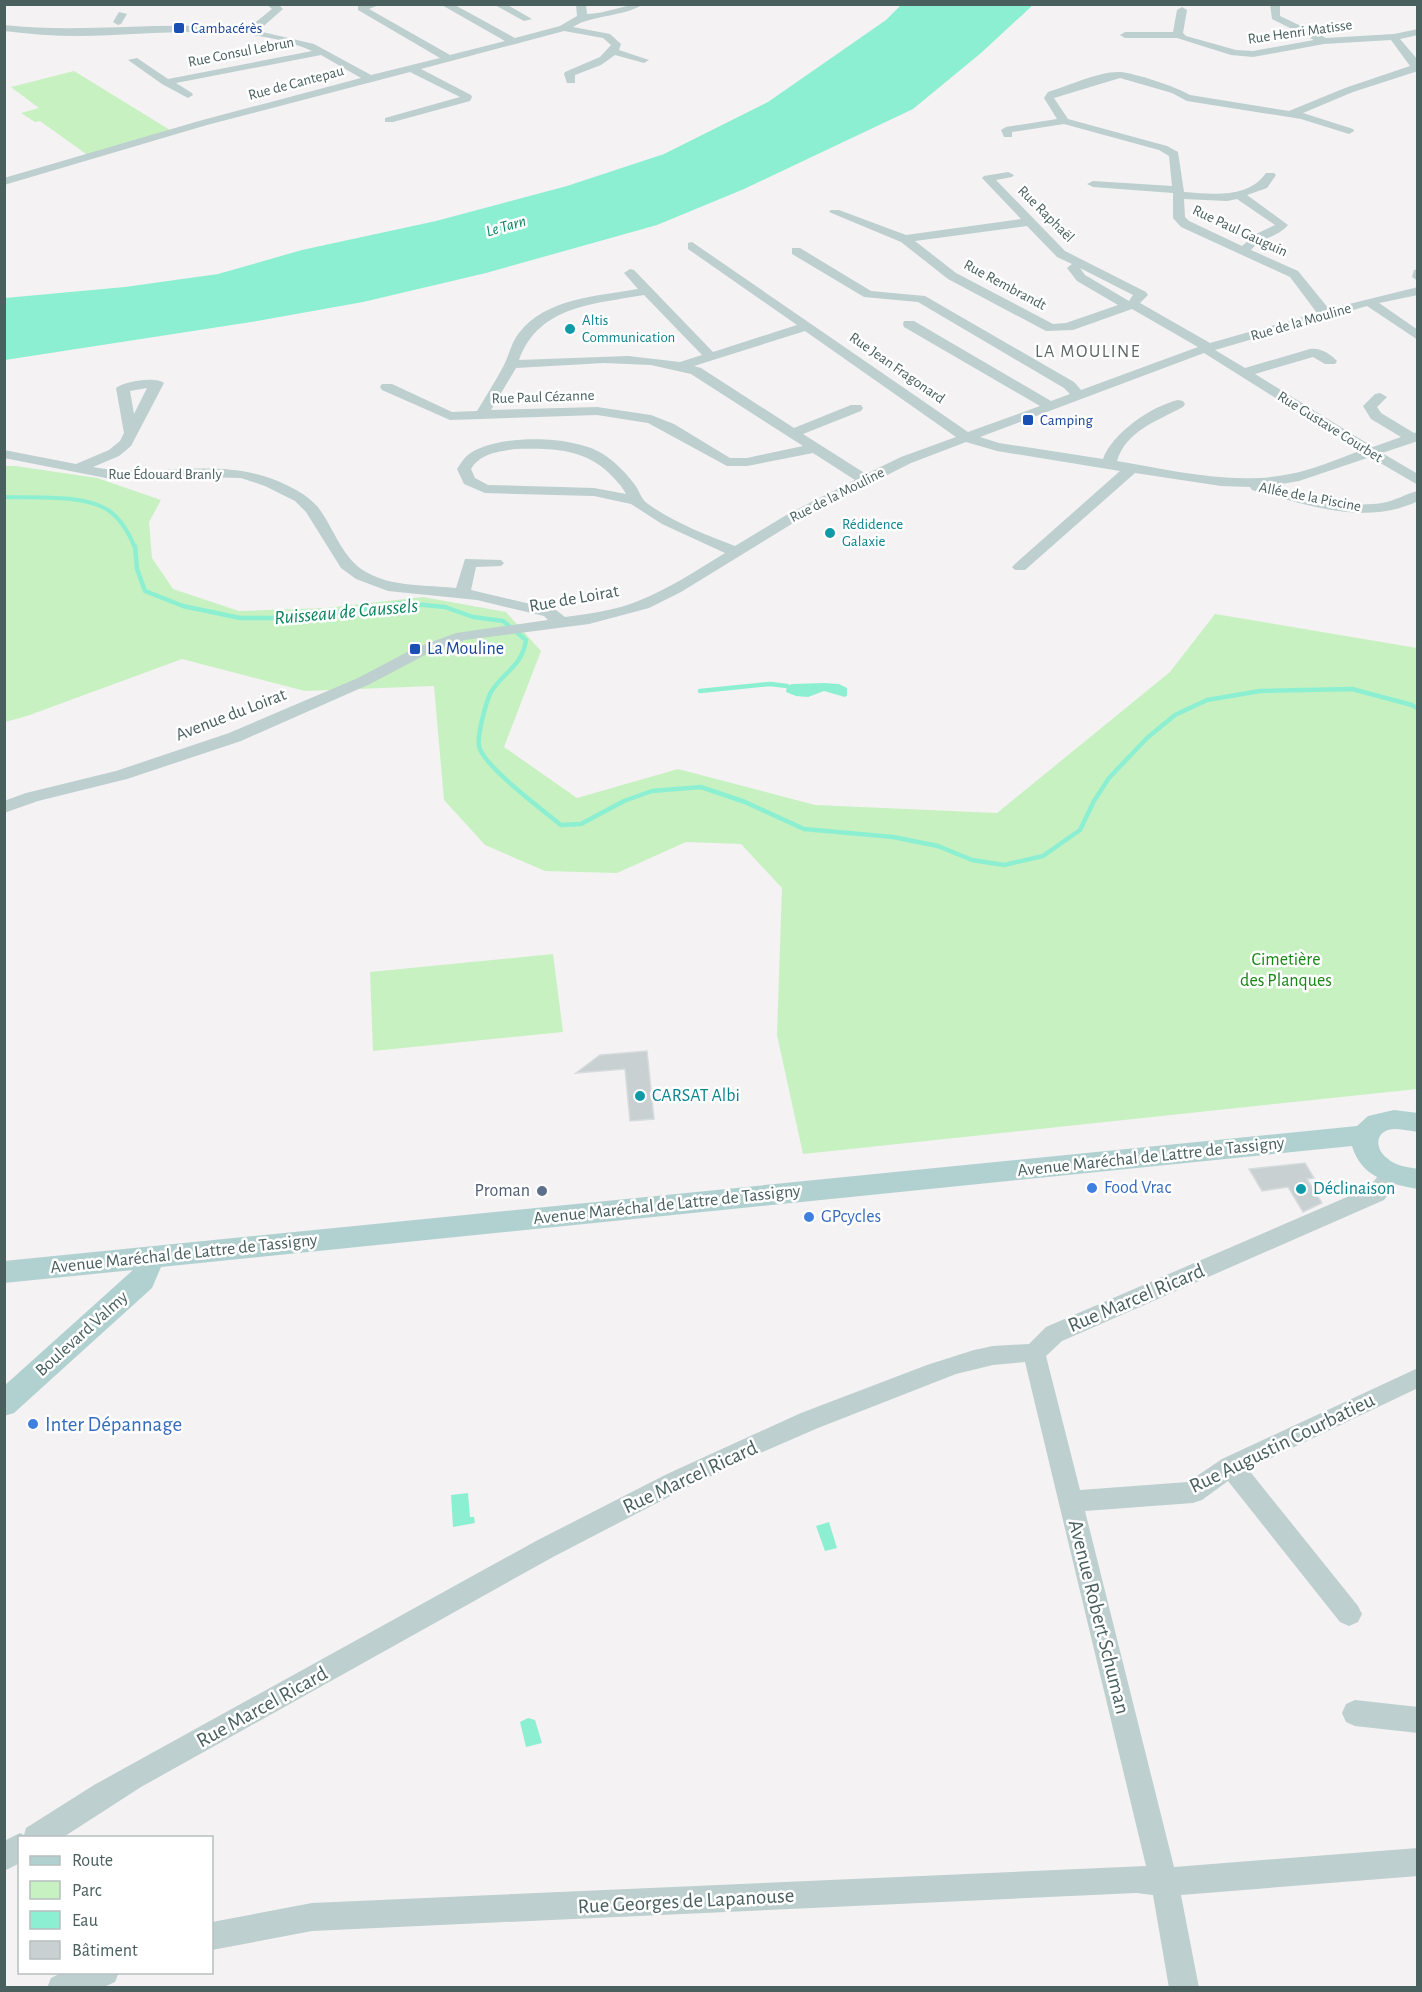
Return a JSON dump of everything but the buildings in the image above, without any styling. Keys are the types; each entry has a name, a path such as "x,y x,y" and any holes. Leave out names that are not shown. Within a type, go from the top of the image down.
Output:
{"main road":[{"path":"1376,1165 1370,1127 1379,1121 1398,1119 1418,1123"},
{"name":"Avenue Maréchal de Lattre de Tassigny","path":"4,1272 1330,1139 1376,1165 1418,1179"},
{"name":"Boulevard Valmy","path":"4,1404 142,1280 152,1257"}],"street":[{"path":"250,32 278,9 272,4"},
{"path":"376,4 361,8 405,31 448,58"},
{"path":"449,7 472,4"},
{"path":"498,4 527,19"},
{"path":"581,4 583,10 581,17 596,16 639,4"},
{"path":"1275,4 1275,17 1324,41"},
{"path":"449,7 513,41"},
{"path":"1180,35 1178,33 1182,10"},
{"name":"Rue de Cantepau","path":"4,182 203,123 564,28 581,17"},
{"path":"4,27 28,32 118,22 250,32 285,39 322,52 370,79"},
{"path":"564,28 597,34 614,40 616,48 613,52 569,74 572,81"},
{"name":"Rue Henri Matisse","path":"1125,35 1180,35 1243,55 1324,41 1394,37 1418,32"},
{"path":"1290,114 1349,90 1415,68 1415,64 1394,37"},
{"name":"Rue Consul Lebrun","path":"166,82 322,52"},
{"path":"613,52 644,60"},
{"path":"345,64 383,69 448,58"},
{"name":"Rue Consul Lebrun","path":"133,60 188,95"},
{"path":"389,120 467,97 411,68"},
{"path":"1064,121 1049,98 1052,94 1107,76 1117,70 1176,91 1187,98 1290,114 1349,131"},
{"name":"Rue Paul Gauguin","path":"1008,135 1006,130 1064,121 1163,148 1174,154 1179,193 1179,218 1185,224 1294,274 1320,309 1327,314"},
{"name":"Rue Paul Gauguin","path":"1093,184 1227,198 1263,186 1270,175"},
{"name":"Rue Raphaël","path":"1008,176 988,178 1081,278 1131,305"},
{"path":"1238,194 1282,225 1249,244 1245,250"},
{"name":"Rue Rembrandt","path":"835,212 905,239 952,276 1052,328 1068,327 1131,305"},
{"name":"Rue Rembrandt","path":"905,239 1028,222"},
{"name":"Rue Jean Fragonard","path":"692,246 967,438"},
{"path":"796,251 868,294 921,299 1069,386 1078,396"},
{"path":"630,273 710,356"},
{"name":"Rue Paul Cézanne","path":"481,416 510,364 519,342 527,332 565,308 646,291"},
{"name":"Rue de la Mouline","path":"636,608 676,589 734,551 793,517 906,460 1207,348 1369,302 1418,291"},
{"path":"1369,302 1418,336"},
{"path":"1131,305 1207,348"},
{"path":"1399,324 1418,320"},
{"path":"909,324 1050,406"},
{"path":"682,366 807,326"},
{"name":"Rue Gustave Courbet","path":"1207,348 1243,373 1418,481"},
{"name":"Rue Gustave Courbet","path":"1243,373 1314,352 1330,361"},
{"path":"510,364 644,359 682,366 696,371 865,480"},
{"path":"387,387 450,416 481,416"},
{"path":"1380,397 1370,406 1376,416 1415,437"},
{"path":"1109,464 1111,452 1121,437 1178,404"},
{"path":"794,433 856,408"},
{"name":"Rue Paul Cézanne","path":"481,416 561,411 627,414 651,419 669,427 727,462 747,462 817,448"},
{"path":"76,469 114,453 126,443 131,435"},
{"name":"Allée de la Piscine","path":"967,438 997,447 1221,482 1260,483 1294,478 1415,437"},
{"path":"636,501 631,489 602,460 589,452 572,447 494,448 476,454 464,469 469,481 485,489 594,492 636,501 664,519 734,551"},
{"name":"Rue Édouard Branly","path":"4,454 116,476 170,472 242,474 270,483 300,498 312,510 346,565 361,576 388,586 462,593 539,610 550,613 562,623"},
{"path":"1020,567 1133,467"},
{"name":"Allée de la Piscine","path":"1237,482 1310,500 1368,508 1409,501 1418,495"},
{"path":"462,593 470,562 496,563"},
{"name":"Rue de Loirat","path":"462,636 562,623 636,608"},
{"name":"Avenue du Loirat","path":"4,808 32,797 121,775 235,737 364,681 419,652 462,636"},
{"name":"Rue Marcel Ricard","path":"39,1836 144,1771 277,1701 510,1568 646,1496 848,1404 977,1357 1017,1352 1034,1353 1054,1334 1376,1165"},
{"name":"Avenue Robert Schuman","path":"1034,1353 1171,1912 1184,1988"},
{"name":"Rue Augustin Courbatieu","path":"1071,1501 1193,1492 1232,1466 1418,1377"},
{"path":"1232,1466 1349,1614"},
{"path":"1355,1713 1418,1720"},
{"path":"4,1857 18,1848"},
{"name":"Rue Georges de Lapanouse","path":"213,1936 312,1917 1136,1879 1163,1882 1418,1862"},
{"path":"61,1988 100,1974"}],"green space":[{"path":"74,71 170,130 89,156 40,121 35,122 21,113 39,108 11,87"},
{"name":"Cimetière des Planques","path":"4,466 97,478 161,500 149,522 152,558 173,589 239,611 326,608 423,597 506,612 541,651 504,747 577,798 678,769 815,805 997,813 1170,672 1215,614 1417,648 1417,1089 803,1154 777,1035 782,888 741,844 686,842 617,873 545,871 485,845 444,800 434,686 305,691 182,659 5,722"},
{"path":"553,954 563,1032 373,1051 370,972"}],"water":[{"name":"Le Tarn","path":"902,4 1033,5 981,53 913,109 744,189 657,225 486,273 363,302 257,321 5,360 5,298 125,287 218,274 302,250 436,221 567,186 664,154 768,102 886,20"},
{"path":"792,684 839,684 847,688 847,695 845,697 824,691 808,697 786,692 787,686"},
{"path":"468,1493 470,1517 474,1517 475,1523 453,1527 451,1495"},
{"path":"829,1522 837,1548 825,1551 816,1526"},
{"path":"528,1718 535,1720 542,1743 526,1747 520,1722"}],"waterway":[{"name":"Ruisseau de Caussels","path":"4,497 72,499 98,505 112,513 120,522 135,548"},
{"name":"Ruisseau de Caussels","path":"135,546 137,569 145,591 183,606 240,618 304,618 403,603 445,607 473,617 503,621 526,640 517,663 491,692 482,719 479,746 502,776 561,825 581,824 624,801 652,791 701,787 745,802 804,829 893,837 938,846 972,860 1004,865 1043,856 1080,830 1094,801 1109,778 1147,738 1175,715 1207,700 1260,691 1352,689 1412,705 1418,709"},
{"path":"700,691 770,684 787,686"}],"place":[{"name":"Cambacérès","path":"179,28"},
{"name":"Altis Communication","path":"570,329"},
{"name":"Camping","path":"1028,420"},
{"name":"Rédidence Galaxie","path":"830,533"},
{"name":"La Mouline","path":"415,649"},
{"name":"CARSAT Albi","path":"640,1096"},
{"name":"Food Vrac","path":"1092,1188"},
{"name":"Déclinaison","path":"1301,1189"},
{"name":"Proman","path":"542,1191"},
{"name":"GPcycles","path":"809,1217"},
{"name":"Inter Dépannage","path":"33,1424"}],"district":[{"name":"LA MOULINE","path":"1088,352"}]}
